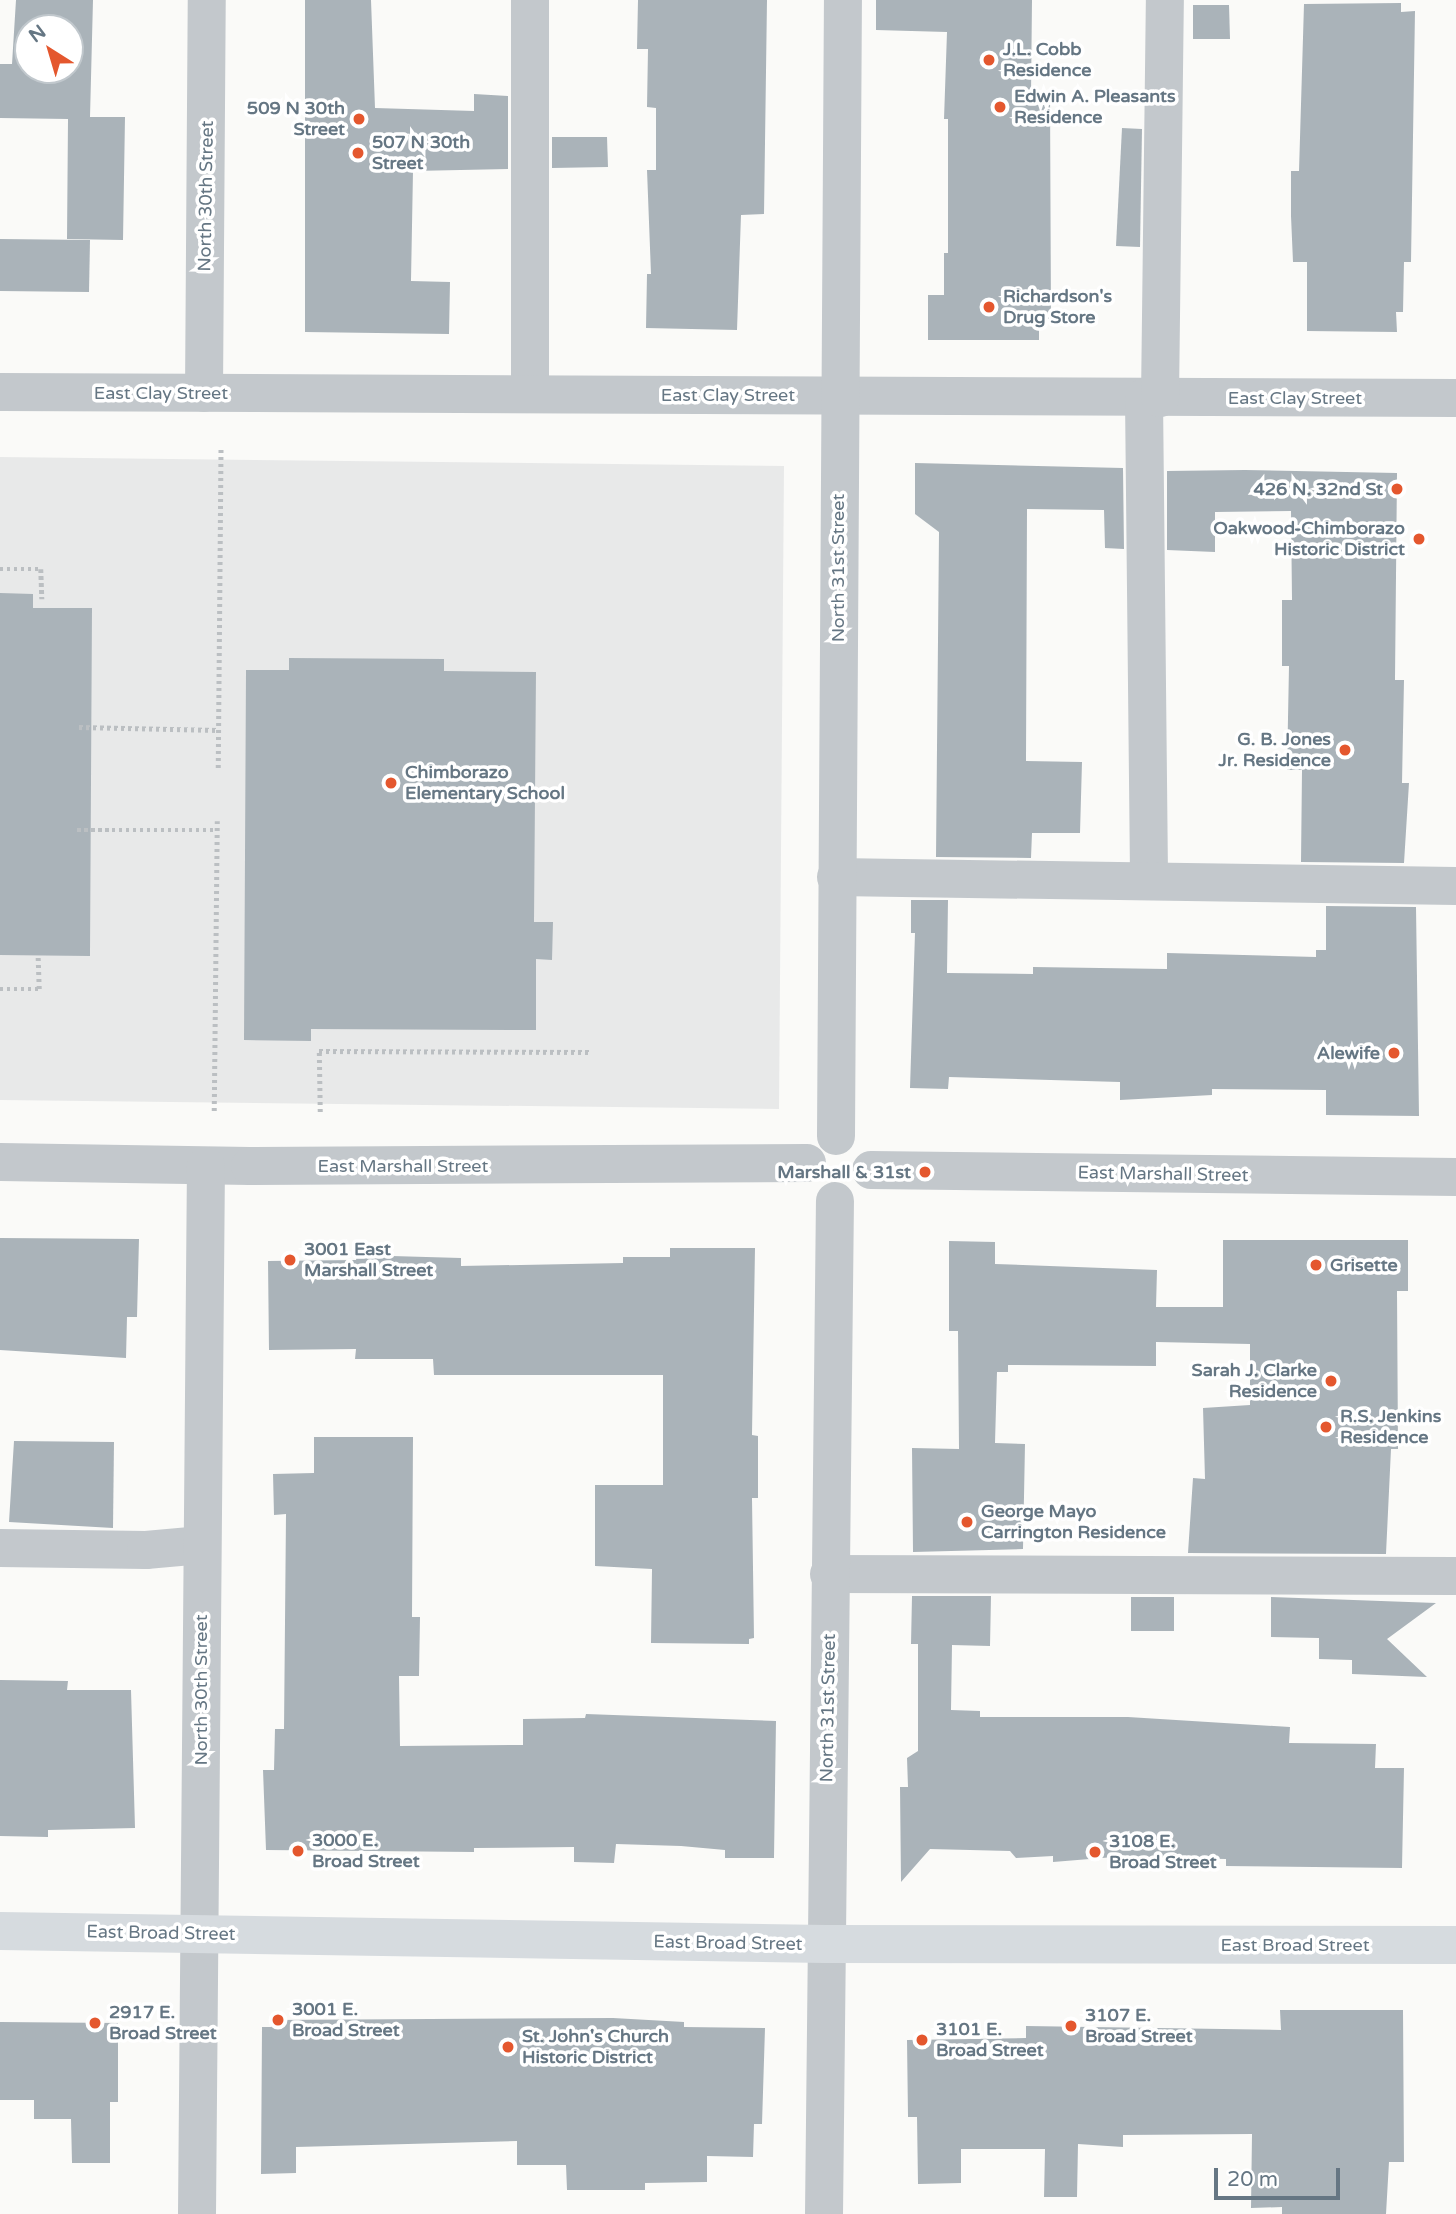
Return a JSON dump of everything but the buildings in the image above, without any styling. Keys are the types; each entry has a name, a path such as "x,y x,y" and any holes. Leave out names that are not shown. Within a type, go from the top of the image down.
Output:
{"main road":[{"name":"East Broad Street","path":"0,1931 826,1944 1456,1945"}],"street":[{"name":"North 30th Street","path":"204,393 207,0"},
{"path":"530,0 530,394"},
{"name":"North 31st Street","path":"836,1136 843,0"},
{"path":"1149,881 1152,398 1165,0"},
{"name":"East Clay Street","path":"0,392 1456,398"},
{"path":"836,877 1456,886"},
{"path":"836,1136 857,1142 869,1159 871,1170 863,1190 855,1197 835,1201 810,1184 807,1163 817,1145 836,1136"},
{"name":"East Marshall Street","path":"0,1161 206,1166 807,1163"},
{"name":"North 30th Street","path":"197,2214 206,1166"},
{"name":"East Marshall Street","path":"871,1170 1456,1177"},
{"name":"North 31st Street","path":"824,2214 835,1201"},
{"path":"0,1548 146,1550 202,1545"},
{"path":"830,1574 1456,1576"}],"path":[{"path":"218,768 221,448"},
{"path":"0,569 41,569 42,600"},
{"path":"79,727 218,730"},
{"path":"215,1111 217,821"},
{"path":"76,830 217,830"},
{"path":"0,989 39,989 38,955"},
{"path":"320,1112 320,1051 592,1052"}],"shaded area":[{"name":"Chimborazo Elementary School","path":"0,457 784,466 779,1109 0,1100"}],"place":[{"name":"J.L. Cobb Residence","path":"989,60"},
{"name":"Edwin A. Pleasants Residence","path":"1000,107"},
{"name":"509 N 30th Street","path":"359,119"},
{"name":"507 N 30th Street","path":"358,153"},
{"name":"Richardson's Drug Store","path":"989,307"},
{"name":"426 N. 32nd St","path":"1397,489"},
{"name":"Oakwood-Chimborazo Historic District","path":"1419,539"},
{"name":"G. B. Jones Jr. Residence","path":"1345,750"},
{"name":"Chimborazo Elementary School","path":"391,783"},
{"name":"Alewife","path":"1394,1053"},
{"name":"Marshall & 31st","path":"925,1172"},
{"name":"3001 East Marshall Street","path":"290,1260"},
{"name":"Grisette","path":"1316,1265"},
{"name":"Sarah J. Clarke Residence","path":"1331,1381"},
{"name":"R.S. Jenkins Residence","path":"1326,1427"},
{"name":"George Mayo Carrington Residence","path":"967,1522"},
{"name":"3000 E. Broad Street","path":"298,1851"},
{"name":"3108 E. Broad Street","path":"1095,1852"},
{"name":"3001 E. Broad Street","path":"278,2020"},
{"name":"2917 E. Broad Street","path":"95,2023"},
{"name":"3107 E. Broad Street","path":"1071,2026"},
{"name":"3101 E. Broad Street","path":"922,2040"},
{"name":"St. John's Church Historic District","path":"508,2047"}]}
